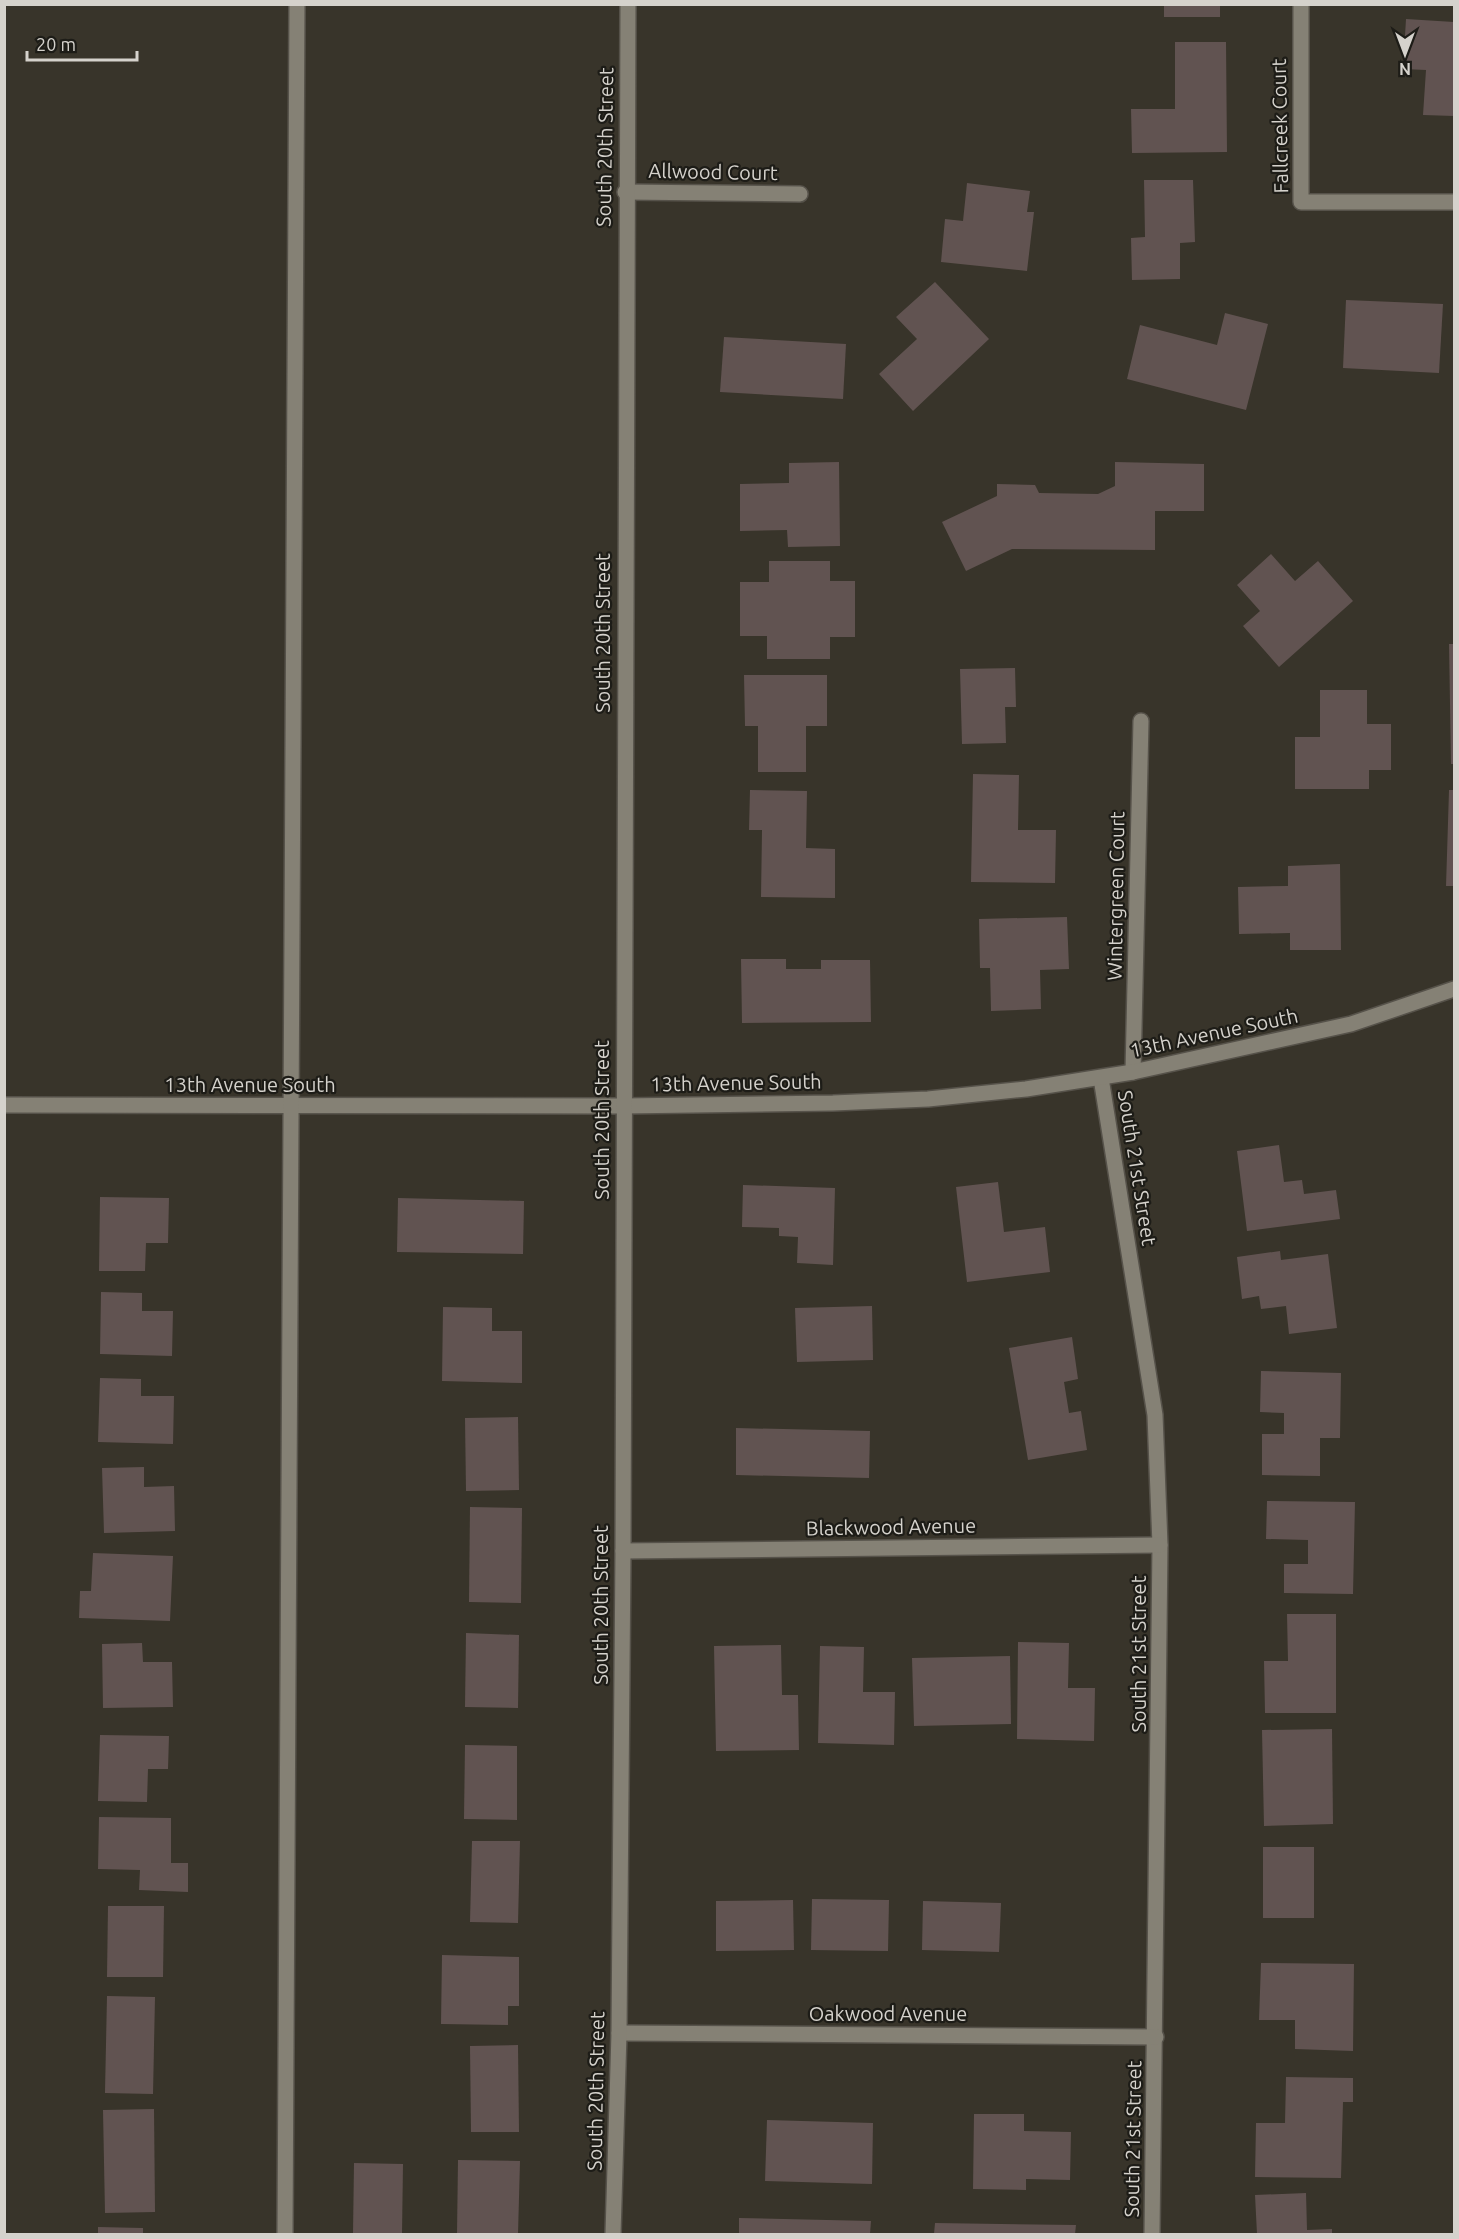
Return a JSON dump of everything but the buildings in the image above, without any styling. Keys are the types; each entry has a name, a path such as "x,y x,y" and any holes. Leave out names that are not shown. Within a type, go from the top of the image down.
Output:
{"street":[{"path":"285,2235 297,4"},
{"name":"South 20th Street","path":"613,2235 619,2033 623,1551 628,4"},
{"name":"Fallcreek Court","path":"1301,4 1301,202 1455,202"},
{"name":"Allwood Court","path":"626,192 800,194"},
{"name":"Wintergreen Court","path":"1134,1072 1141,721"},
{"name":"13th Avenue South","path":"4,1105 623,1106 833,1103 928,1099 1134,1072 1351,1024 1455,989"},
{"name":"South 21st Street","path":"1101,1078 1155,1415 1160,1545 1152,2235"},
{"name":"Blackwood Avenue","path":"623,1551 1160,1545"},
{"name":"Oakwood Avenue","path":"619,2033 1156,2037"}]}
